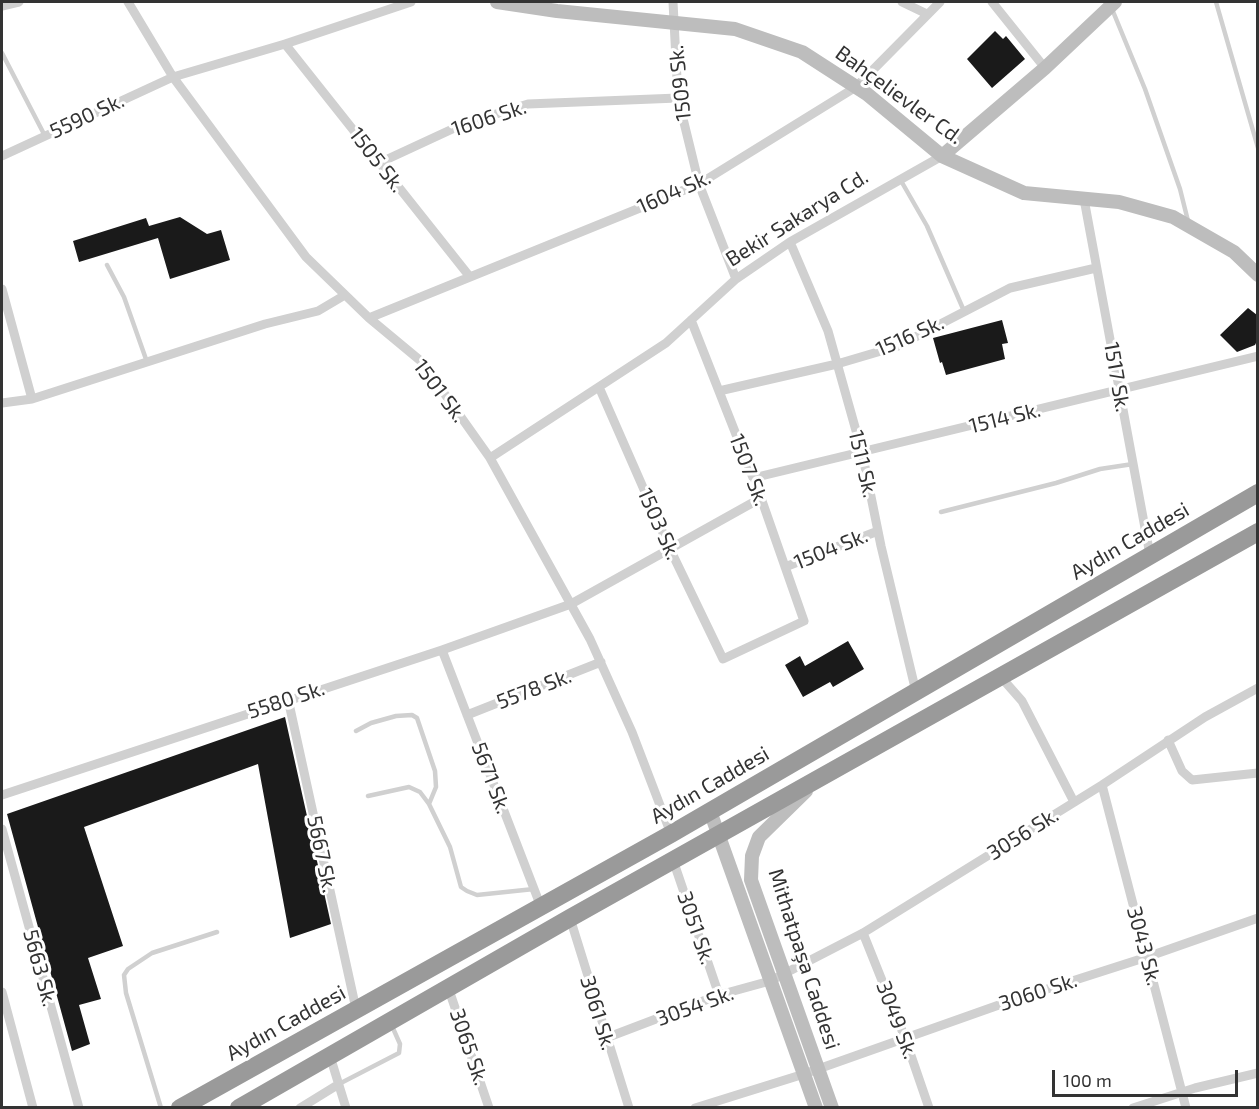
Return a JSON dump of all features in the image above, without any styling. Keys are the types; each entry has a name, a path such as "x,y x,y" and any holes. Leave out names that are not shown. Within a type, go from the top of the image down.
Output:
{"highway":[{"name":"Aydın Caddesi","path":"180,1107 710,812 1257,493"},
{"path":"239,1107 820,776 1257,532"}],"street":[{"path":"2,6 19,2"},
{"name":"1501 Sk.","path":"128,2 173,76 306,257 369,318 422,362 490,458 601,662 632,732 671,834"},
{"name":"5590 Sk.","path":"2,156 173,76 285,44 411,2"},
{"name":"Bahçelievler Cd.","path":"505,2 557,11 735,29 802,52 856,87 942,156 1024,193 1119,202 1173,217 1234,252 1257,275"},
{"name":"1509 Sk.","path":"673,2 678,98 699,183 736,279"},
{"path":"902,2 927,14"},
{"name":"1604 Sk.","path":"369,318 699,183 856,87 940,2"},
{"path":"992,2 1045,68"},
{"name":"Bekir Sakarya Cd.","path":"490,458 666,343 736,279 790,242 942,156 1045,68 1113,4"},
{"name":"1505 Sk.","path":"285,44 470,277"},
{"name":"1606 Sk.","path":"379,163 460,125 528,104 678,98"},
{"name":"1517 Sk.","path":"1084,199 1149,555"},
{"name":"1511 Sk.","path":"790,242 828,331 862,452 916,692"},
{"name":"1516 Sk.","path":"719,391 898,346 1010,288 1096,268"},
{"path":"2,290 32,399"},
{"path":"2,403 32,399 265,324 318,311 345,295"},
{"name":"1507 Sk.","path":"692,320 761,498 804,621"},
{"name":"1514 Sk.","path":"753,477 1257,356"},
{"name":"1503 Sk.","path":"599,387 669,549 723,659 804,621"},
{"name":"5580 Sk.","path":"2,795 442,650 571,604 761,498"},
{"name":"1504 Sk.","path":"785,567 878,531"},
{"name":"5671 Sk.","path":"442,650 541,907"},
{"name":"5578 Sk.","path":"467,715 601,662"},
{"path":"1000,676 1022,700 1074,802"},
{"name":"3056 Sk.","path":"785,975 863,933 1102,785 1168,740 1257,688"},
{"name":"5667 Sk.","path":"288,699 356,1010"},
{"path":"1168,740 1182,771 1192,780 1257,773"},
{"name":"Mithatpaşa Caddesi","path":"820,776 759,837 752,856 751,880 832,1107"},
{"name":"3043 Sk.","path":"1102,785 1186,1107"},
{"name":"Mithatpaşa Caddesi","path":"710,812 816,1107"},
{"name":"5663 Sk.","path":"2,829 79,1107"},
{"name":"3051 Sk.","path":"673,860 719,995"},
{"name":"3061 Sk.","path":"570,918 629,1107"},
{"name":"3060 Sk.","path":"694,1107 804,1074 1013,1000 1147,957 1257,918"},
{"name":"3049 Sk.","path":"863,933 905,1038 929,1107"},
{"name":"3054 Sk.","path":"606,1038 719,995 785,975"},
{"name":"3065 Sk.","path":"448,987 489,1107"},
{"path":"2,992 33,1107"},
{"path":"329,1055 346,1107"},
{"path":"1133,1107 1257,1073"},
{"path":"300,1107 339,1084"}],"lane":[{"path":"1216,2 1257,148"},
{"path":"1113,4 1180,189 1190,227"},
{"path":"2,54 45,136"},
{"path":"900,179 927,226 964,311"},
{"path":"107,265 124,297 147,362"},
{"path":"941,512 1056,483 1100,469 1133,464"},
{"path":"356,731 371,723 396,716 412,715 417,718 435,771 436,787 429,804"},
{"path":"368,796 409,787 420,792 429,804 450,847 461,886 477,895 534,889"},
{"path":"160,1107 129,1001 124,975 128,969 152,953 217,932"},
{"path":"339,1084 399,1053 400,1044 389,1021"}],"building":[{"path":"995,31 1003,39 1006,36 1025,59 992,88 967,59"},
{"path":"180,217 207,234 221,230 230,260 170,279 158,238 79,262 73,241 146,218 149,226"},
{"path":"1248,308 1257,315 1257,341 1255,345 1237,352 1220,335"},
{"path":"1002,320 1008,343 1002,344 1005,359 946,375 933,338"},
{"path":"848,641 864,669 833,687 830,682 803,697 785,665 800,656 805,666"},
{"path":"285,717 331,924 290,938 258,764 84,827 123,946 88,958 101,999 79,1005 90,1044 72,1051 7,814"}]}
